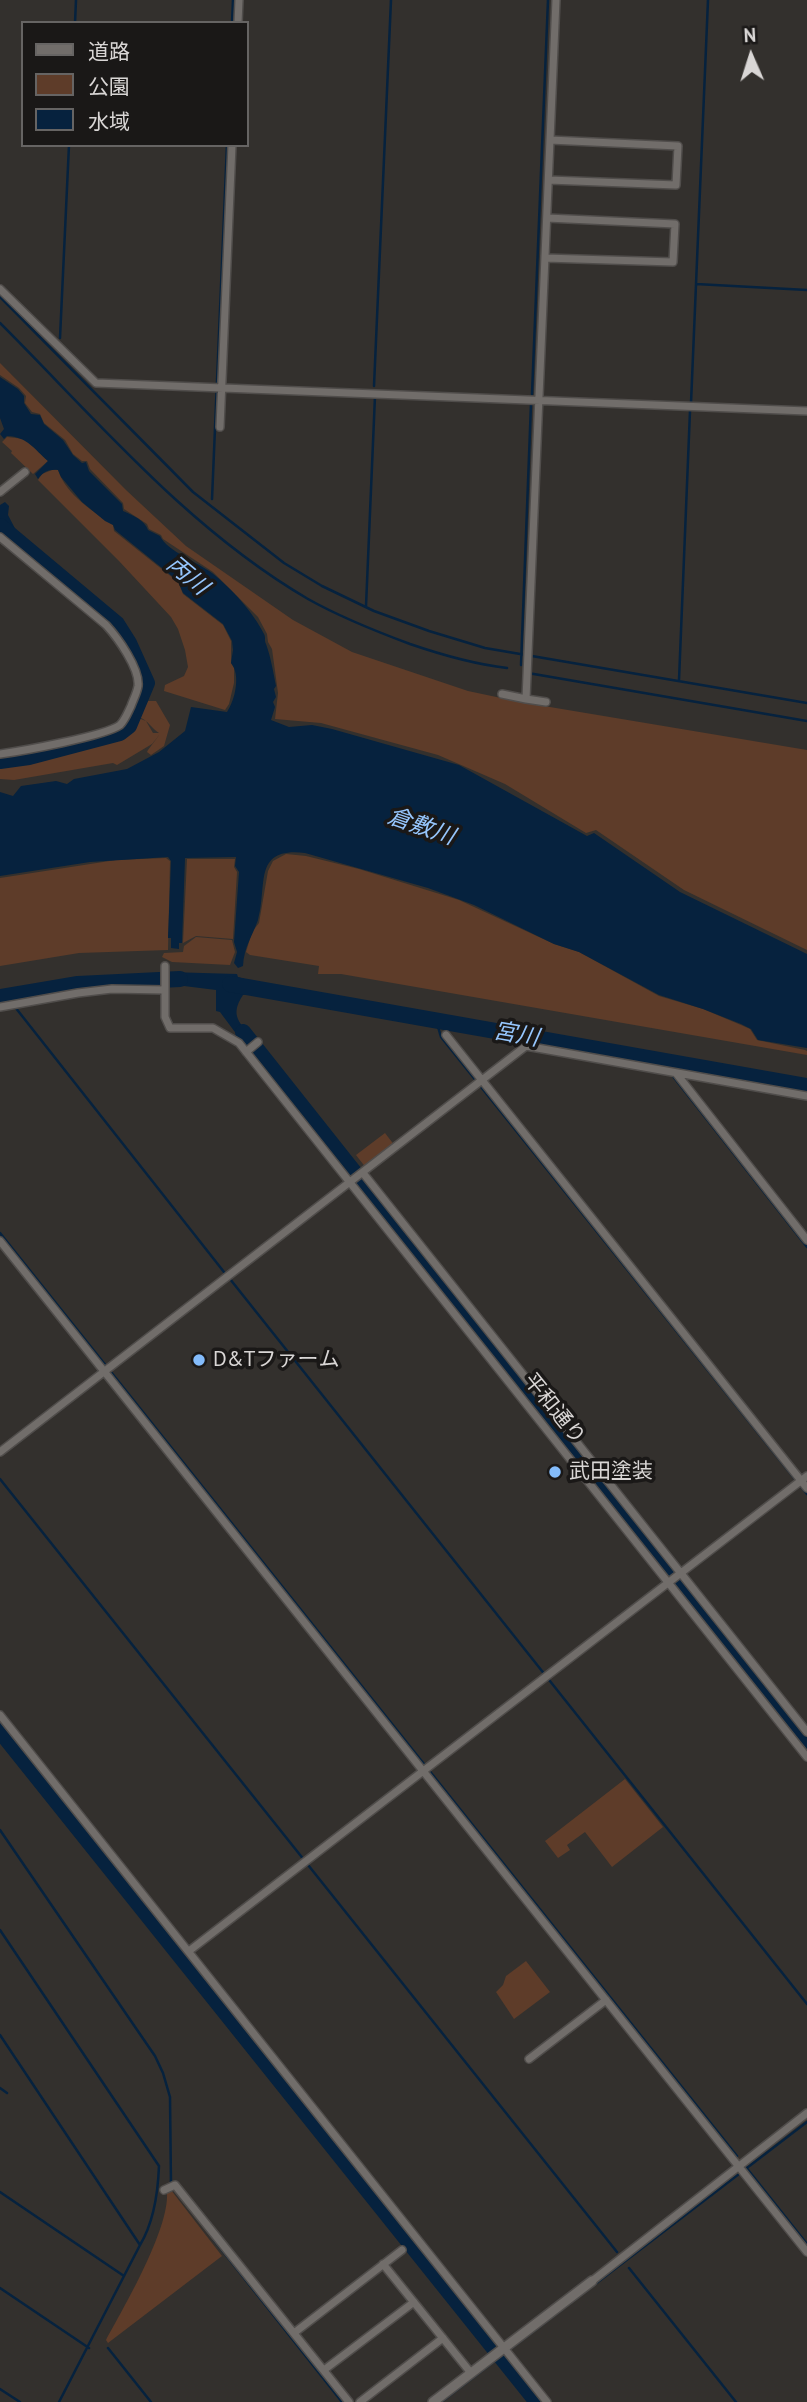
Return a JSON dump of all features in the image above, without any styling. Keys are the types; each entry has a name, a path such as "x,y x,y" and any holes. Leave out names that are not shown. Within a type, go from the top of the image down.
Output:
{"street":[{"path":"238,21 239,0"},
{"path":"526,699 556,0"},
{"path":"549,180 676,185 678,146 551,140"},
{"path":"220,427 218,387 232,147"},
{"path":"545,258 673,262 675,225 547,218"},
{"path":"0,289 96,383 807,411"},
{"path":"0,492 25,472"},
{"path":"0,537 106,625 117,637 135,669 138,682 138,689 121,724 52,744 0,754"},
{"path":"502,694 546,702"},
{"path":"0,1007 112,989 165,988 166,969"},
{"name":"平和通り","path":"165,988 165,1017 170,1028 219,1030 234,1038 247,1051 671,1582 807,1757"},
{"path":"189,1951 802,1482 480,1083 446,1035"},
{"path":"247,1051 258,1042"},
{"path":"0,1452 526,1046 807,1096"},
{"path":"672,1072 807,1240"},
{"path":"361,1174 807,1732"},
{"path":"0,1241 107,1369 427,1769 606,2000 807,2252"},
{"path":"0,1715 547,2402"},
{"path":"529,2059 606,2000"},
{"path":"433,2402 741,2169 807,2113"},
{"path":"170,2188 176,2185 349,2402"},
{"path":"294,2333 402,2250"},
{"path":"383,2264 471,2373"},
{"path":"324,2370 414,2302"},
{"path":"360,2402 443,2338"}],"green space":[{"path":"0,363 126,490 186,546 293,620 352,652 468,691 807,750 807,950 684,890 596,830 586,833 505,784 438,755 321,723 275,719 278,693 272,649 258,617 213,572 124,509 123,503 90,469 87,461 82,461 73,454 65,440 44,423 40,414 32,412 25,403 26,396 19,388 0,375"},
{"path":"7,437 25,439 48,461 33,474 2,442"},
{"path":"58,470 67,487 81,502 113,525 114,531 178,582 183,594 223,625 231,641 231,663 234,668 234,683 225,710 164,691 165,685 184,676 188,667 178,629 171,617 119,561 38,480 42,474"},
{"path":"148,701 156,701 170,725 164,746 151,755 147,752 160,734 152,744 117,765 113,763 14,780 0,779 0,766 112,741 128,732 138,718 146,721 139,717","holes":["146,721 154,729 159,733 153,733"]},
{"path":"286,854 359,869 459,900 554,944 579,952 659,996 703,1009 750,1029 757,1040 805,1050 807,1055 341,974 318,974 319,966 250,955 246,952 252,932 259,923 268,871 273,861"},
{"path":"166,858 170,861 168,950 79,953 0,966 0,878 116,860"},
{"path":"187,859 235,859 234,867 237,872 233,939 196,936 183,943"},
{"path":"196,937 232,940 235,952 230,965 172,962 162,957 164,953 183,952 184,946"},
{"path":"385,1133 395,1146 366,1168 356,1155"},
{"path":"625,1779 663,1827 612,1867 585,1832 567,1845 570,1850 558,1858 545,1841"},
{"path":"526,1961 550,1992 514,2019 496,1992 503,1985 506,1976"},
{"path":"171,2190 222,2256 108,2343 106,2340 153,2247 166,2209 167,2193"}],"water":[{"path":"0,377 24,396 24,403 31,414 40,415 44,424 63,440 73,455 82,463 86,462 89,471 122,504 123,511 141,521 176,552 212,573 248,609 265,635 273,670 276,697 271,720 289,727 312,725 332,729 459,765 587,836 594,833 680,892 807,954 807,1048 758,1040 751,1029 741,1024 659,995 579,952 554,944 474,905 428,888 305,853 288,853 269,862 265,871 258,920 243,966 238,968 234,963 237,952 234,942 239,872 235,866 236,857 185,858 182,943 179,943 179,949 171,948 171,938 168,938 171,861 168,857 90,862 0,876 0,792 13,796 21,786 56,781 67,784 74,779 127,769 159,752 185,731 191,707 227,712 234,694 236,674 231,663 232,641 223,624 183,593 178,581 82,502 58,470 46,471 38,479 35,474 48,461 30,444 14,437 7,436 4,439 0,434 4,429 0,418"},
{"path":"5,502 9,506 8,515 26,544 21,550 0,532 0,505"},
{"path":"168,972 237,974 238,977 251,981 250,993 243,995 237,1014 241,1024 254,1040 246,1047 220,1012 216,1011 216,990 168,984"}],"waterway":[{"path":"75,21 76,0"},
{"path":"232,21 233,0"},
{"path":"374,386 391,0"},
{"path":"532,394 548,0"},
{"path":"691,403 708,0"},
{"path":"60,338 69,147"},
{"path":"212,499 227,147"},
{"path":"696,284 807,290"},
{"path":"0,297 193,492 284,563 322,586 374,611 485,648 807,703"},
{"path":"0,323 145,471 223,540 264,571 320,606 384,634 446,655 507,668"},
{"path":"366,606 375,396"},
{"path":"521,665 531,404"},
{"path":"679,680 690,411"},
{"path":"0,526 117,624 147,683 129,726 120,733 29,757 0,761"},
{"path":"528,673 807,721"},
{"path":"0,997 78,984 180,979"},
{"name":"宮川","path":"230,984 807,1086"},
{"path":"15,1007 224,1272"},
{"path":"436,1020 441,1037 807,1494"},
{"path":"243,1032 807,1743"},
{"path":"672,1075 807,1247"},
{"path":"0,1233 737,2156"},
{"path":"230,1279 807,2004"},
{"path":"0,1479 617,2252"},
{"path":"0,1731 537,2402"},
{"path":"0,1830 155,2056 170,2097 171,2185"},
{"path":"0,1930 159,2166 154,2207 149,2227 140,2245"},
{"path":"0,2035 140,2245 59,2402"},
{"path":"0,2088 7,2093"},
{"path":"441,2402 807,2122"},
{"path":"745,2166 807,2244"},
{"path":"0,2192 124,2276"},
{"path":"214,2240 342,2402"},
{"path":"629,2268 736,2402"},
{"path":"0,2288 89,2348"},
{"path":"108,2348 151,2402"},
{"path":"0,2389 20,2402"}],"place":[{"name":"D&Tファーム","path":"199,1360"},
{"name":"武田塗装","path":"555,1472"}],"water label":[{"name":"丙川","path":"187,576"},
{"name":"倉敷川","path":"421,827"}]}
